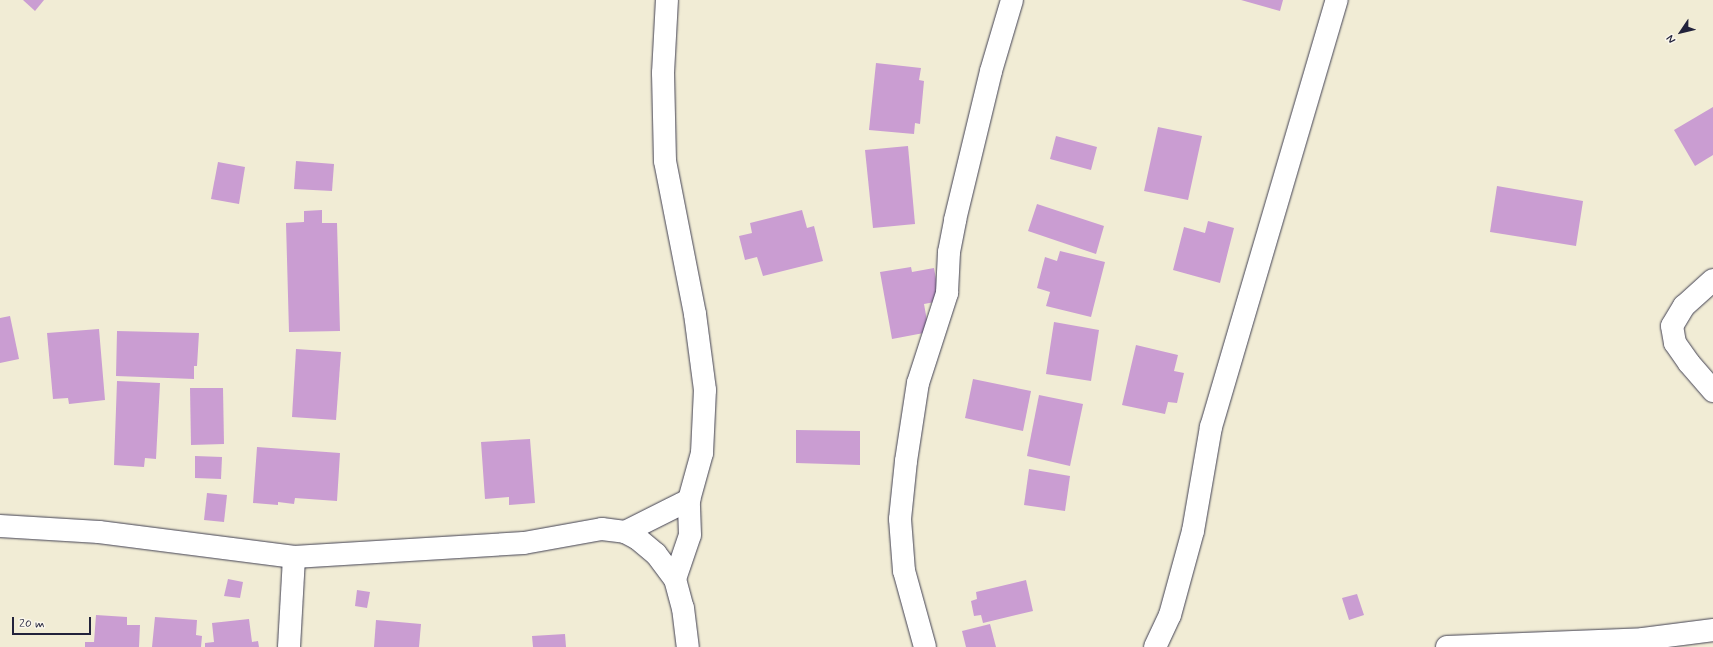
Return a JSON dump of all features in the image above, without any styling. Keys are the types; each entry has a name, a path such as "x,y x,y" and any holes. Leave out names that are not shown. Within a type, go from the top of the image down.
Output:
{"street":[{"path":"667,0 663,73 665,161 695,314 705,390 702,453 689,500 690,535 675,579"},
{"path":"925,647 904,570 900,519 906,461 918,383 947,293 948,252 991,71 1012,0"},
{"path":"1155,647 1170,615 1193,531 1211,427 1337,0"},
{"path":"1713,280 1684,306 1672,326 1674,343 1713,391"},
{"path":"625,532 689,500"},
{"path":"0,526 99,532 294,557 524,543 602,529 625,532 638,539 656,554 675,579 683,608 688,647"},
{"path":"289,647 294,557"},
{"path":"1447,647 1643,639 1713,630"}],"building":[{"path":"23,0 44,0 35,11"},
{"path":"1241,0 1283,0 1280,11"},
{"path":"876,63 921,68 919,80 924,81 920,124 915,123 914,134 869,130"},
{"path":"1713,107 1713,155 1695,166 1674,130"},
{"path":"1158,127 1202,136 1188,200 1144,191"},
{"path":"1056,136 1097,147 1091,170 1050,159"},
{"path":"908,146 915,224 873,228 865,150"},
{"path":"296,161 334,164 332,191 294,189"},
{"path":"218,162 245,167 239,204 211,199"},
{"path":"1497,186 1583,201 1576,246 1490,232"},
{"path":"1037,204 1104,226 1096,254 1028,231"},
{"path":"322,210 322,223 337,223 340,331 289,332 286,223 304,222 304,211"},
{"path":"802,210 807,228 814,226 823,261 763,276 757,257 745,260 739,236 752,233 750,223"},
{"path":"1208,221 1234,228 1220,283 1173,270 1184,227 1205,233"},
{"path":"1060,251 1105,262 1091,317 1046,306 1050,292 1037,288 1045,257 1057,261"},
{"path":"911,267 912,272 934,268 940,301 924,304 929,332 892,339 880,272"},
{"path":"10,316 19,359 0,363 0,318"},
{"path":"1054,322 1099,330 1091,381 1046,374"},
{"path":"99,329 105,400 69,404 68,398 53,399 47,333"},
{"path":"117,331 199,333 197,366 194,366 194,379 116,376"},
{"path":"1136,345 1178,355 1174,371 1184,373 1177,403 1168,402 1165,414 1122,405"},
{"path":"296,349 341,352 336,420 292,417"},
{"path":"973,379 1031,391 1023,431 965,418"},
{"path":"117,381 160,383 156,459 145,458 144,467 114,465"},
{"path":"190,388 223,388 224,444 191,445"},
{"path":"1039,395 1083,404 1070,466 1027,456"},
{"path":"796,430 860,431 860,465 796,463"},
{"path":"530,439 535,503 509,505 509,497 485,499 481,442"},
{"path":"257,447 340,453 337,501 295,498 294,504 278,502 278,505 253,503"},
{"path":"195,456 222,457 221,479 195,478"},
{"path":"1029,469 1070,476 1065,511 1024,505"},
{"path":"207,493 227,495 224,522 204,520"},
{"path":"228,579 243,582 240,598 224,596"},
{"path":"1026,580 1033,611 983,623 981,615 974,616 971,601 977,599 976,592"},
{"path":"357,590 370,592 367,608 355,606"},
{"path":"1357,594 1364,615 1349,620 1342,598"},
{"path":"96,615 127,617 127,625 140,625 139,647 85,647 85,642 94,642"},
{"path":"155,617 197,620 196,635 202,636 201,647 152,647"},
{"path":"249,619 252,642 258,641 259,647 205,647 205,643 214,642 212,623"},
{"path":"376,620 421,624 419,647 374,647"},
{"path":"990,624 996,647 966,647 962,631"},
{"path":"565,634 566,647 533,647 532,636"}]}
